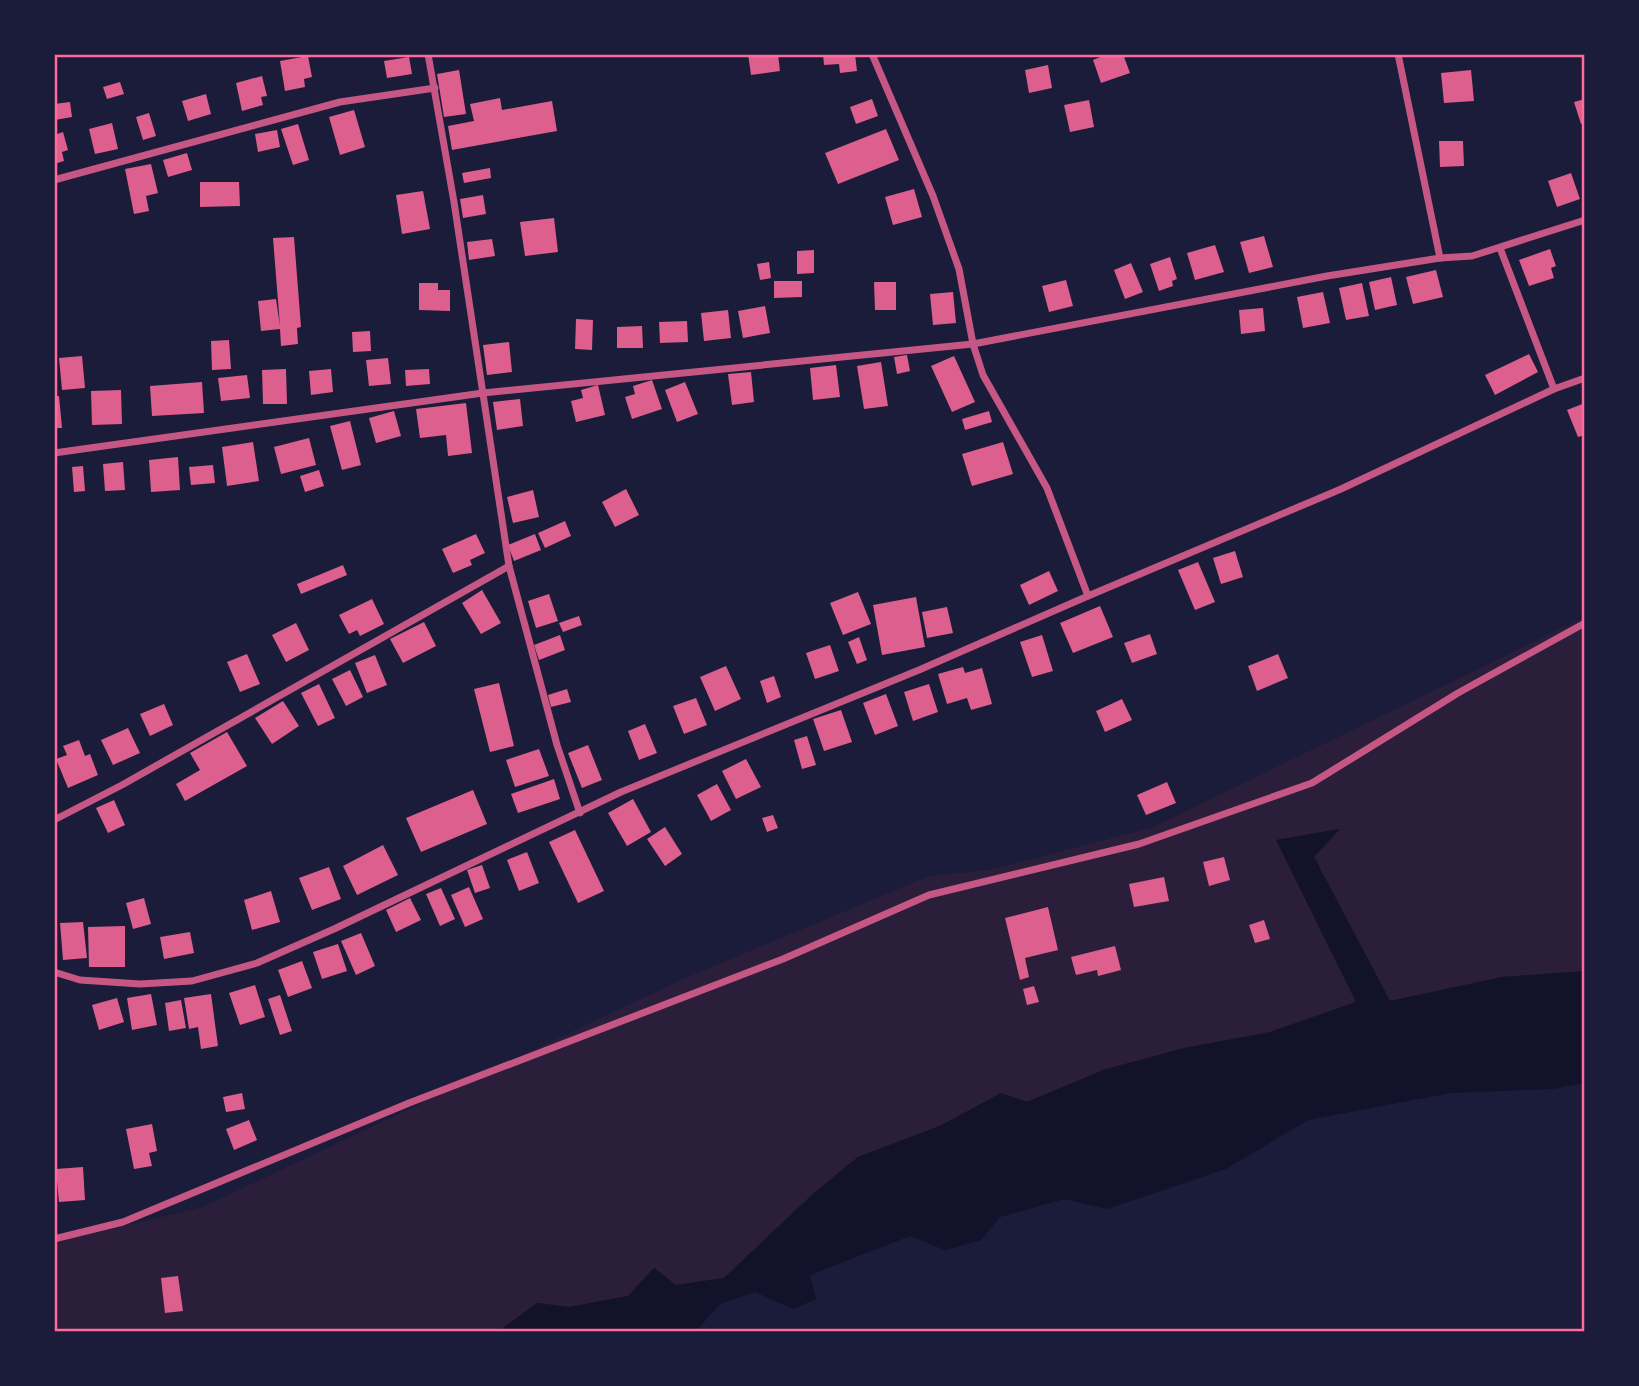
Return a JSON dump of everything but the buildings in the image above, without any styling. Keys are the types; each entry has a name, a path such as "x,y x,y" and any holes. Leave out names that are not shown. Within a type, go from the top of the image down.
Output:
{"street":[{"path":"428,54 454,202 509,566 557,745 580,813"},
{"path":"872,54 933,196 959,269 973,344 983,375 1047,488 1087,596"},
{"path":"1398,54 1440,258"},
{"path":"54,180 340,102 435,88"},
{"path":"54,453 482,393 973,344 1327,276 1440,258 1472,256 1585,220"},
{"path":"1500,248 1554,389"},
{"path":"54,972 80,980 140,984 192,981 257,963 621,792 919,670 1340,489 1554,389 1585,378"},
{"path":"54,820 122,785 509,566"},
{"path":"54,1239 122,1222 409,1103 783,959 929,895 1139,844 1312,783 1458,693 1585,623"}],"shaded area":[{"path":"1585,617 1585,971 1502,977 1390,1001 1314,857 1339,829 1277,840 1356,1002 1270,1032 1106,1069 1027,1102 1001,1093 942,1125 858,1157 815,1192 724,1278 676,1285 654,1268 628,1296 569,1307 537,1303 498,1332 54,1332 54,1243 203,1207 683,979 929,876 989,870 1151,828"},
{"path":"1340,829 1314,857 1390,1001 1502,977 1585,971 1585,1083 1552,1089 1450,1093 1308,1120 1226,1169 1107,1209 1064,1199 1000,1217 981,1240 945,1250 910,1236 810,1275 816,1299 793,1309 755,1292 720,1304 695,1332 498,1332 537,1303 569,1307 628,1296 654,1268 676,1285 724,1278 815,1192 858,1157 942,1125 1001,1093 1027,1102 1106,1069 1184,1048 1270,1032 1356,1002 1276,840"}]}
